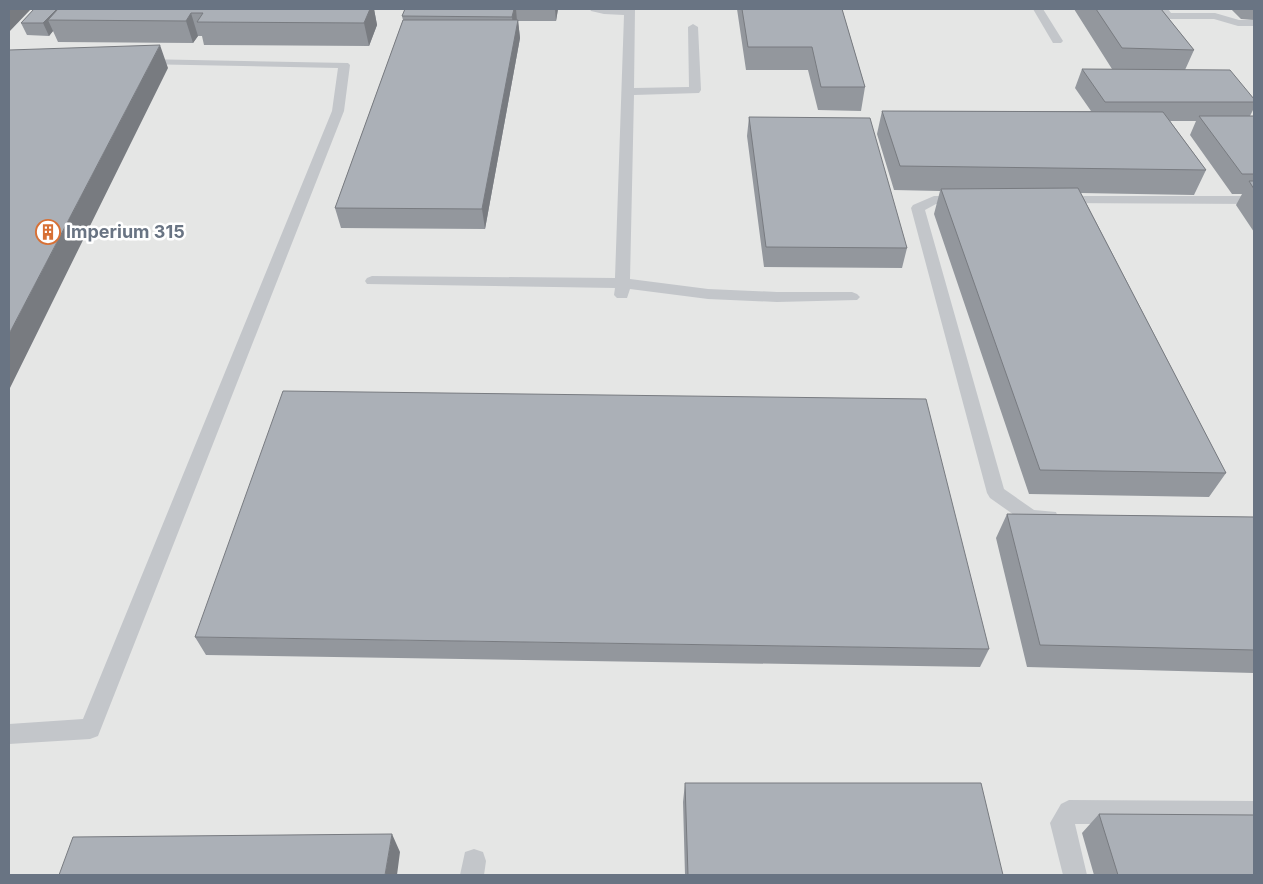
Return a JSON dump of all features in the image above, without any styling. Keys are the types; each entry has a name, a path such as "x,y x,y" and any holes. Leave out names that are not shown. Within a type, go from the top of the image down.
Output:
{"lane":[{"path":"595,9 604,11 630,10 622,289"},
{"path":"1038,9 1057,41"},
{"path":"1162,9 1168,16 1215,16 1238,23 1254,23"},
{"path":"628,92 695,90 693,27"},
{"path":"9,734 90,728 338,112 344,65 130,62"},
{"path":"973,200 934,200 918,208 996,493 1030,517 1060,518"},
{"path":"1051,200 1254,200"},
{"path":"372,281 622,289 777,298 852,296"},
{"path":"1075,875 1062,823 1069,812 1254,813"}],"shaded area":[{"path":"9,9 1254,9 1254,875 9,875"}],"building":[{"path":"34,9 57,9 43,23 21,23"},
{"path":"58,9 370,9 364,23 197,22 203,13 191,13 186,21 48,20"},
{"path":"405,9 514,9 512,17 402,16"},
{"path":"742,9 842,9 865,87 821,87 812,47 748,47"},
{"path":"1096,9 1161,9 1194,50 1122,48"},
{"path":"403,20 518,20 482,209 335,208"},
{"name":"Imperium 315","path":"160,45 9,334 9,50"},
{"path":"1082,69 1230,70 1254,99 1254,102 1105,102"},
{"path":"882,111 1163,112 1206,170 900,166"},
{"path":"1199,116 1254,116 1254,174 1242,174"},
{"path":"749,117 870,118 907,248 766,247"},
{"path":"1249,181 1254,181 1254,189"},
{"path":"1078,188 1226,473 1040,470 941,189"},
{"path":"283,391 926,399 989,649 195,637"},
{"path":"1007,514 1254,517 1254,650 1040,645"},
{"path":"685,783 981,783 1003,875 688,875"},
{"path":"1099,814 1254,815 1254,875 1118,875"},
{"path":"392,834 385,875 59,875 73,837"}],"place":[{"name":"Imperium 315","path":"48,232"}]}
